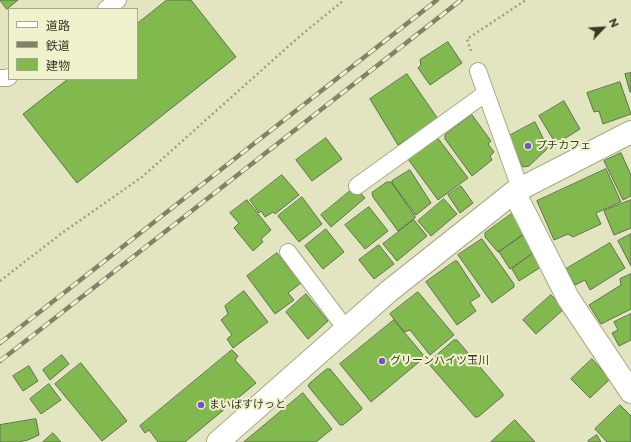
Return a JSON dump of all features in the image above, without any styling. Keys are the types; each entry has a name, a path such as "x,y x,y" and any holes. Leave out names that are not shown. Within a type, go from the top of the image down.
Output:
{"street":[{"path":"218,442 388,292 517,190 631,132"},
{"path":"517,190 568,298 631,392"}],"lane":[{"path":"107,8 118,0"},
{"path":"478,71 517,190"},
{"path":"357,186 486,93"},
{"path":"288,252 346,329"}],"path":[{"path":"0,281 62,233 142,177 300,36 344,0"},
{"path":"478,71 467,39 526,0"}],"building":[{"path":"0,0 18,0 8,8 7,9"},
{"path":"167,0 191,0 236,57 77,183 23,114 67,80 138,80 138,23"},
{"path":"448,42 462,63 430,85 418,68 421,65 420,60"},
{"path":"631,73 631,92 630,92 625,74"},
{"path":"407,74 438,119 398,145 370,99"},
{"path":"620,82 631,114 603,124 599,111 594,112 587,93"},
{"path":"564,101 580,129 556,144 539,116"},
{"path":"472,115 491,141 488,144 494,152 490,156 492,160 472,176 445,139 445,135"},
{"path":"535,122 548,148 529,166 523,167 507,137"},
{"path":"437,137 468,178 438,200 408,159"},
{"path":"326,138 342,159 312,181 296,160"},
{"path":"621,153 631,175 631,196 623,200 604,161"},
{"path":"606,169 621,202 596,213 601,224 573,237 568,234 554,240 537,201"},
{"path":"410,170 431,203 416,215 392,183 392,181"},
{"path":"282,175 299,195 275,214 273,212 265,217 261,211 259,213 250,200"},
{"path":"387,182 391,182 415,216 415,218 398,231 373,197 372,193"},
{"path":"461,186 473,203 460,213 448,195"},
{"path":"355,187 365,198 331,227 321,215"},
{"path":"302,197 322,224 299,242 278,216"},
{"path":"444,199 457,214 431,236 418,221"},
{"path":"247,200 271,230 261,239 263,242 253,251 234,228 239,223 230,213"},
{"path":"631,200 631,228 614,235 604,211"},
{"path":"369,207 388,231 365,249 345,225"},
{"path":"517,210 525,233 498,252 485,237 485,233"},
{"path":"414,220 427,236 397,261 383,244"},
{"path":"326,229 344,252 323,269 305,246"},
{"path":"527,233 533,253 510,269 499,252"},
{"path":"631,234 631,266 618,241"},
{"path":"482,239 514,284 514,287 492,303 458,255"},
{"path":"610,243 625,268 590,290 585,280 575,285 566,269"},
{"path":"379,245 394,264 374,279 359,260"},
{"path":"535,252 541,267 519,281 512,269"},
{"path":"277,253 301,283 288,293 294,300 275,314 247,276"},
{"path":"457,261 480,296 470,302 476,311 457,325 426,282"},
{"path":"631,274 631,309 601,324 589,305 621,285 620,279"},
{"path":"244,291 268,322 233,348 227,339 232,335 221,320 228,314 225,306"},
{"path":"418,292 454,335 430,355 410,330 404,332 390,314"},
{"path":"306,294 328,321 308,339 286,312"},
{"path":"551,295 564,309 536,334 523,320"},
{"path":"631,314 631,340 619,346 612,333 618,330 614,322"},
{"name":"グリーンハイツ玉川","path":"394,320 425,357 371,402 340,364"},
{"path":"454,340 457,340 503,394 503,396 478,417 475,417 428,363"},
{"path":"232,350 238,356 235,360 256,383 185,442 158,442 149,430 145,433 140,426"},
{"path":"62,355 69,364 50,380 43,370"},
{"path":"592,359 610,379 590,398 571,379"},
{"path":"81,363 127,421 102,441 55,384"},
{"path":"29,366 38,381 23,391 13,376"},
{"path":"327,369 330,369 362,408 343,425 340,425 308,386"},
{"path":"49,384 61,400 41,414 30,399"},
{"path":"303,393 332,429 316,442 244,442"},
{"path":"620,405 631,416 631,442 607,442 595,429"},
{"path":"36,419 39,435 28,440 18,442 0,442 0,425"},
{"path":"515,420 535,442 491,442"},
{"path":"53,433 61,442 43,442"},
{"path":"597,435 601,442 588,441"}],"railway":[{"path":"0,343 437,0"},
{"path":"0,361 461,0"}],"place":[{"name":"プチカフェ","path":"528,146"},
{"name":"グリーンハイツ玉川","path":"382,361"},
{"name":"まいばすけっと","path":"201,405"}]}
